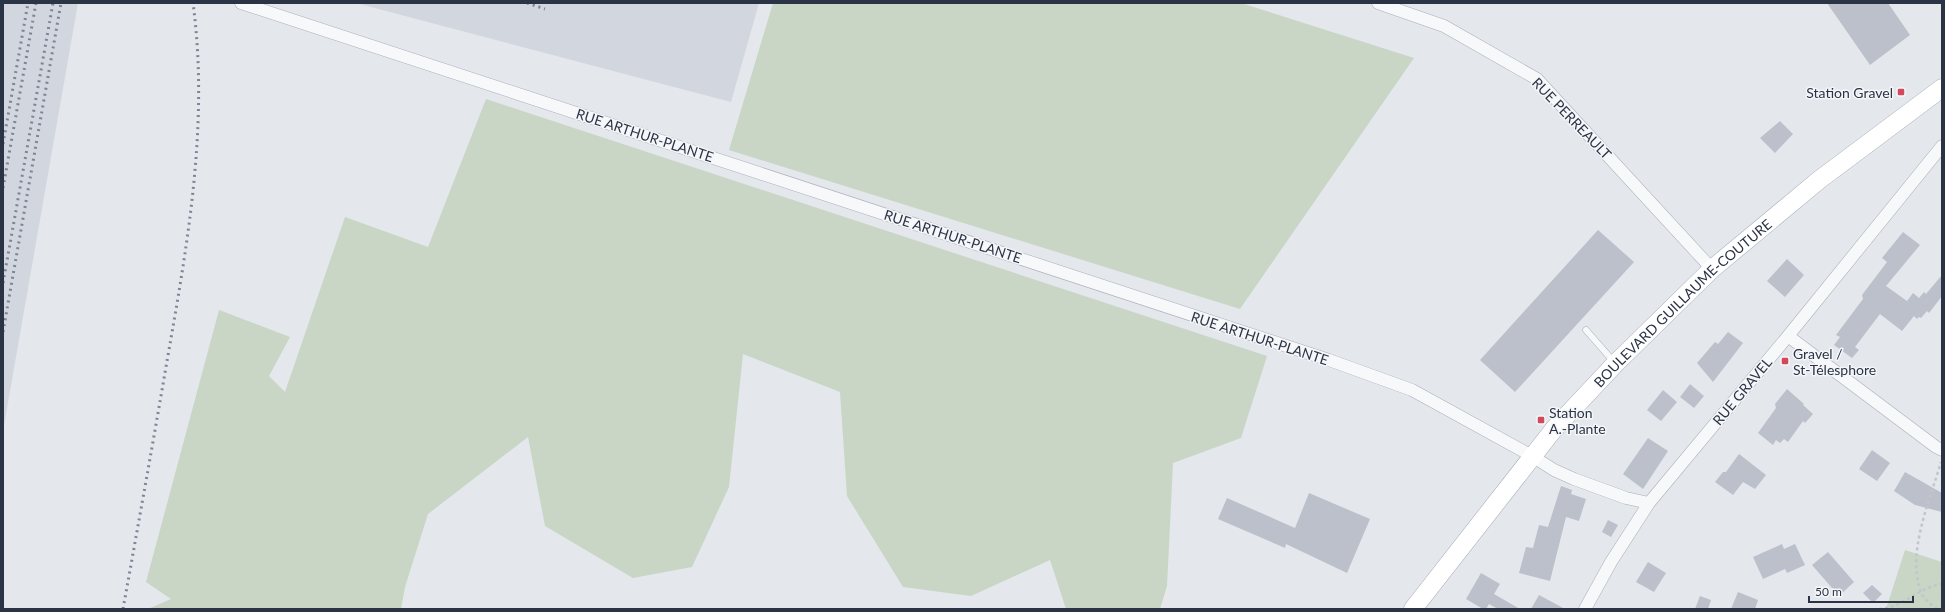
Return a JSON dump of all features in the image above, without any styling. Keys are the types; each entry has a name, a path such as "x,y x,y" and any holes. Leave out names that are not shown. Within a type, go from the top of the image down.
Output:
{"main road":[{"name":"BOULEVARD GUILLAUME-COUTURE","path":"1413,609 1532,456 1559,424 1615,364 1712,269 1819,180 1941,92"}],"street":[{"name":"RUE ARTHUR-PLANTE","path":"241,3 1328,360 1412,390 1574,480 1626,498 1649,503"},
{"name":"RUE PERREAULT","path":"1378,3 1444,26 1537,79 1712,269"},
{"name":"RUE GRAVEL","path":"1585,609 1611,562 1649,503 1788,336 1942,146"},
{"path":"1788,336 1942,450"}],"lane":[{"path":"1586,330 1615,364"}],"path":[{"path":"1937,609 1922,596 1916,567 1916,547 1942,460"},
{"path":"1879,609 1899,605 1921,591 1942,584"}],"shaded area":[{"path":"3,3 78,3 3,431"},
{"path":"356,3 759,3 731,102"}],"green space":[{"path":"773,3 1241,3 1414,58 1240,309 729,150"},
{"path":"486,99 1267,356 1241,438 1173,463 1167,586 1160,609 1066,609 1050,560 971,596 903,587 847,496 840,392 743,354 729,487 692,567 633,578 545,526 528,437 428,514 405,587 401,609 148,609 171,599 146,582 219,310 290,337 269,376 285,392 345,217 428,247"},
{"path":"1905,550 1942,562 1942,609 1886,609"}],"building":[{"path":"1827,3 1888,3 1910,35 1870,65"},
{"path":"1780,121 1793,134 1775,153 1760,138"},
{"path":"1598,230 1634,262 1515,392 1480,360"},
{"path":"1903,232 1920,245 1886,286 1907,301 1913,293 1919,298 1924,292 1926,294 1942,275 1942,296 1929,313 1927,311 1921,318 1919,317 1917,319 1914,316 1902,331 1880,314 1855,347 1859,350 1852,358 1834,345 1840,337 1836,335 1863,299 1862,295 1887,262 1882,258"},
{"path":"1787,259 1804,275 1785,297 1767,281"},
{"path":"1728,332 1743,343 1713,382 1697,363 1715,342 1718,344"},
{"path":"1690,384 1704,396 1694,408 1680,397"},
{"path":"1787,389 1813,414 1805,423 1803,421 1788,442 1784,439 1780,443 1776,440 1773,445 1758,433 1776,408 1775,404"},
{"path":"1663,390 1677,402 1661,421 1647,410"},
{"path":"1648,438 1668,451 1643,489 1623,474"},
{"path":"1872,450 1890,463 1877,481 1859,469"},
{"path":"1739,454 1766,475 1755,489 1743,482 1733,495 1715,482 1723,472 1726,472"},
{"path":"1905,472 1942,493 1942,512 1915,505 1894,491"},
{"path":"1561,486 1572,490 1571,494 1586,499 1579,521 1566,517 1550,581 1519,573 1526,547 1533,548 1539,525 1548,527"},
{"path":"1309,493 1370,519 1347,573 1286,544 1285,548 1218,519 1227,498 1295,528"},
{"path":"1608,520 1618,525 1611,537 1602,532"},
{"path":"1782,544 1784,549 1795,544 1805,565 1787,573 1785,569 1763,579 1753,557"},
{"path":"1828,552 1854,582 1839,596 1812,565"},
{"path":"1648,562 1666,573 1654,592 1636,582"},
{"path":"1481,573 1500,584 1494,594 1520,609 1498,609 1489,604 1486,609 1483,609 1466,599"},
{"path":"1872,585 1882,594 1873,603 1863,593"},
{"path":"1738,592 1758,600 1755,609 1731,609"},
{"path":"1539,595 1565,609 1531,609"},
{"path":"1700,596 1711,600 1708,609 1695,609"}],"railway":[{"path":"3,144 28,3"},
{"path":"3,188 36,3"},
{"path":"3,283 53,3"},
{"path":"3,332 61,3"},
{"path":"123,609 175,316 189,227 194,182 199,93 193,3"},
{"path":"527,3 545,9"}],"place":[{"name":"Station Gravel","path":"1901,92"},
{"name":"Gravel / St-Télesphore","path":"1785,361"},
{"name":"Station A.-Plante","path":"1541,420"}]}
